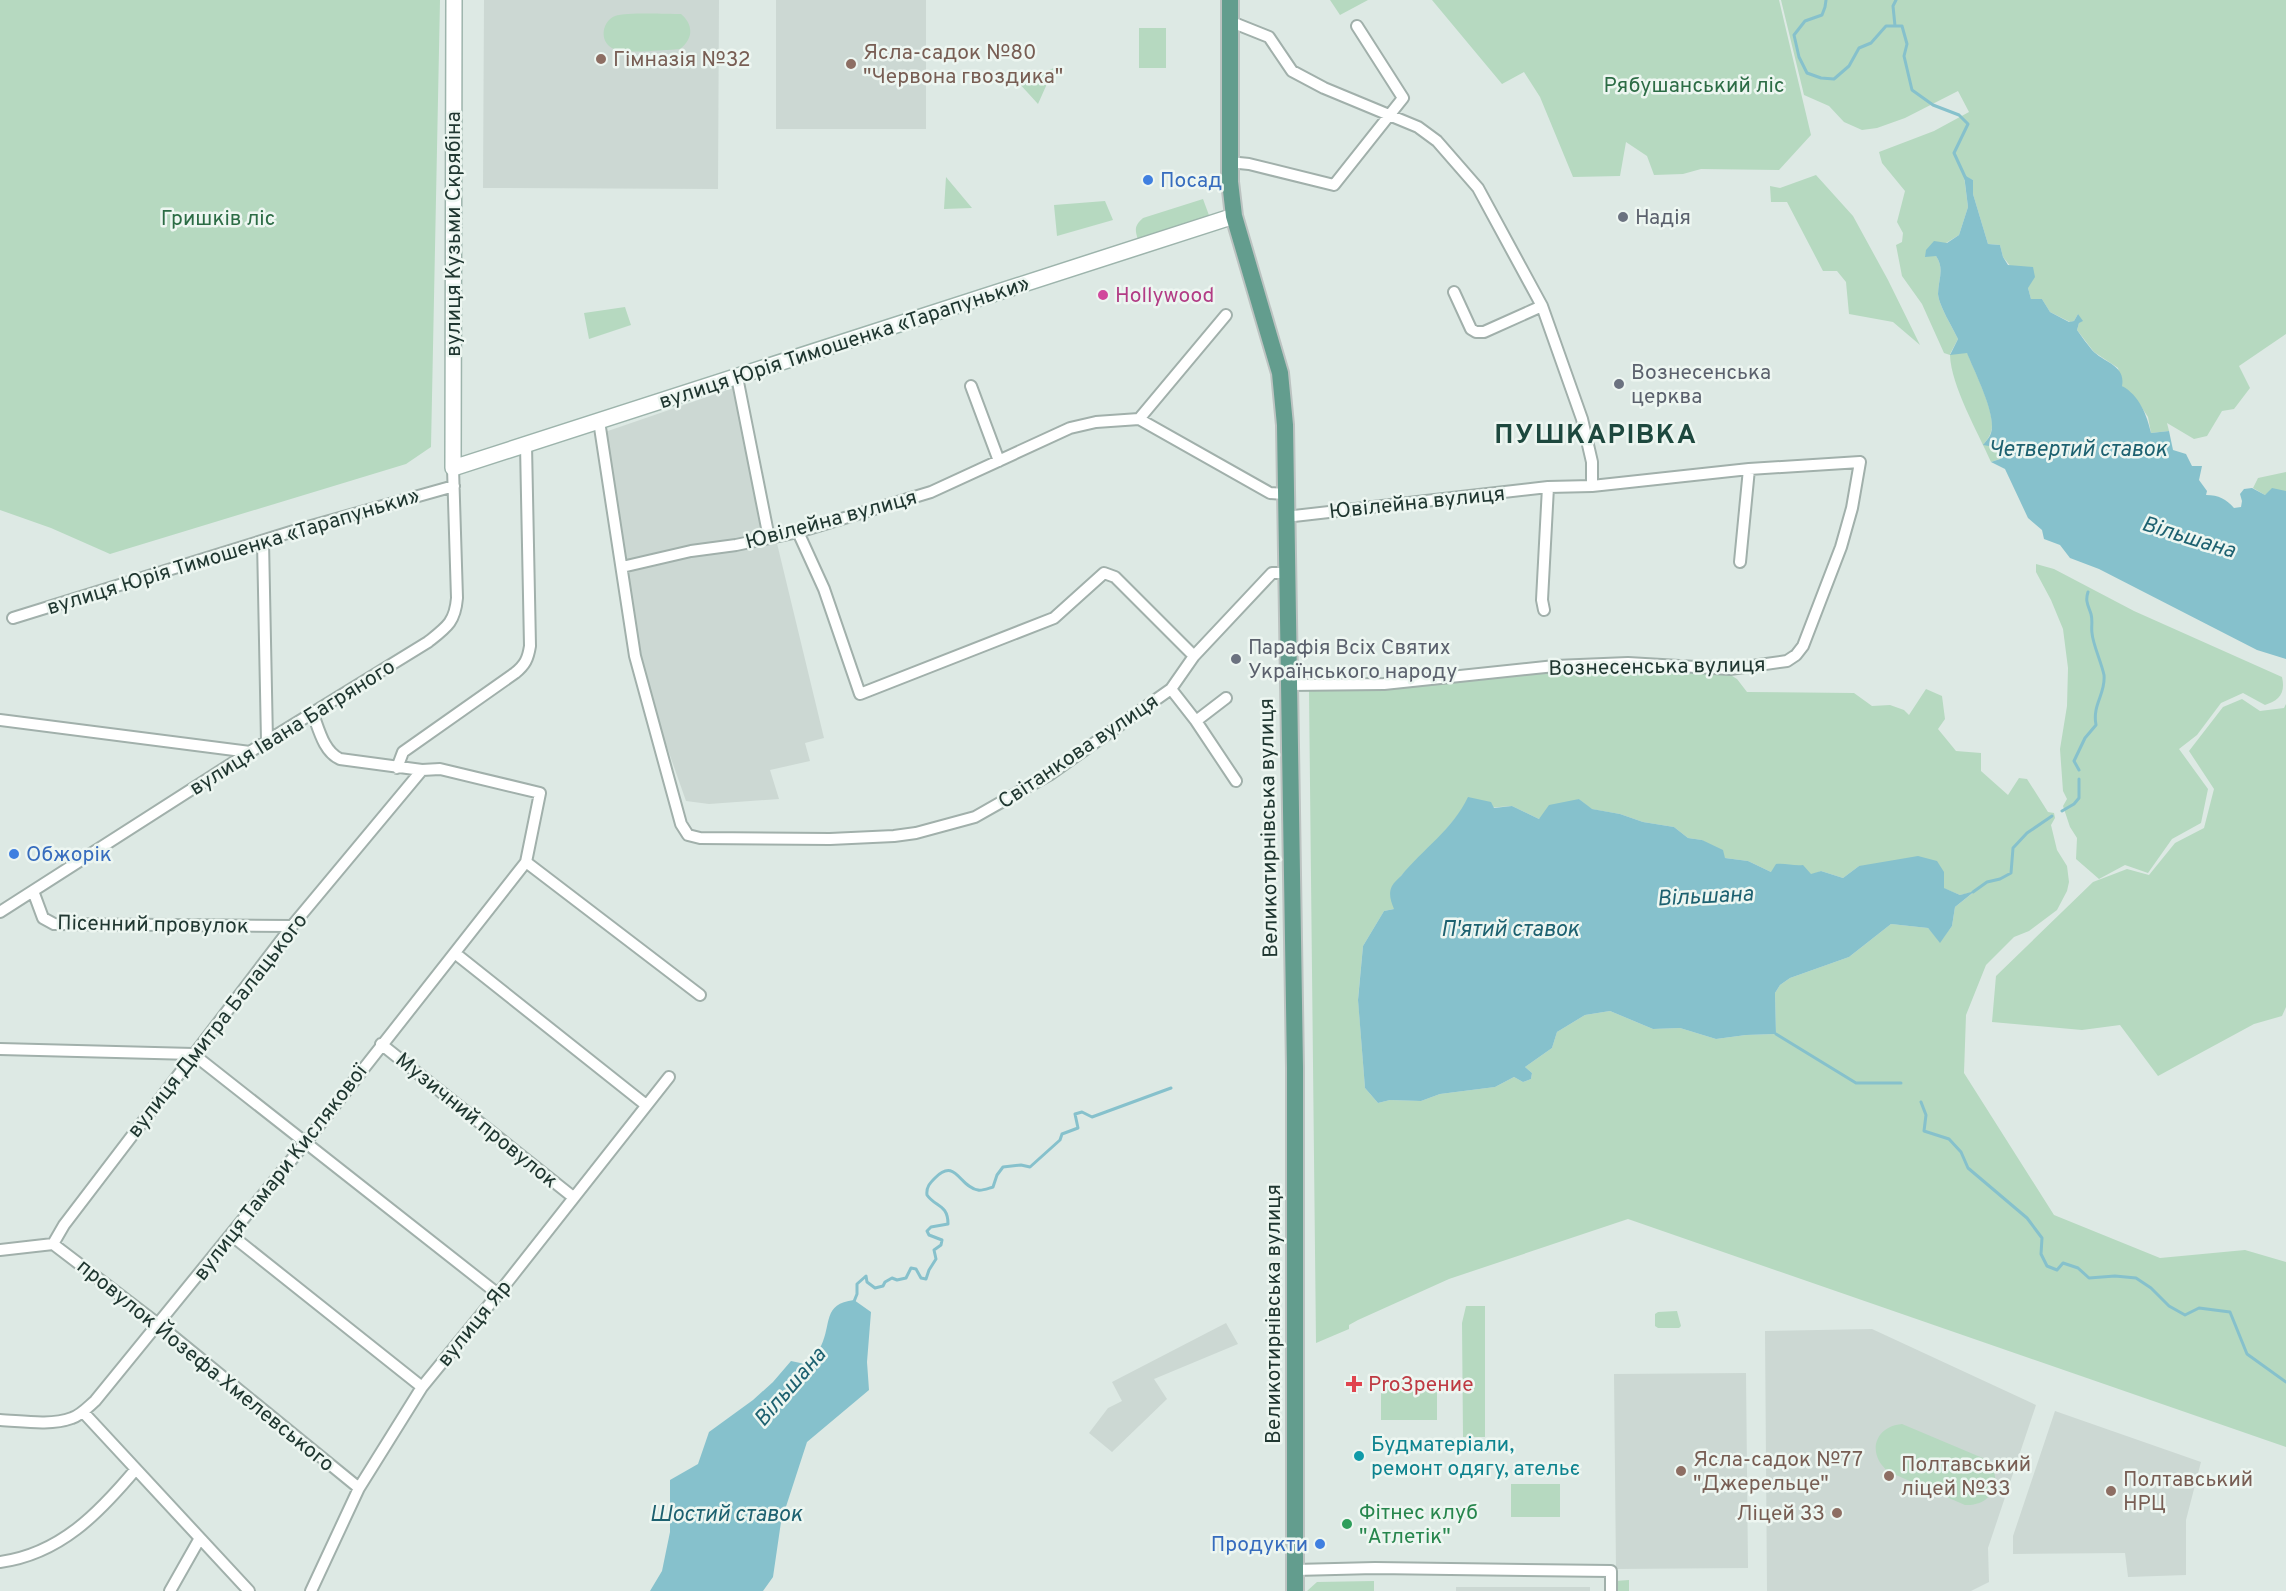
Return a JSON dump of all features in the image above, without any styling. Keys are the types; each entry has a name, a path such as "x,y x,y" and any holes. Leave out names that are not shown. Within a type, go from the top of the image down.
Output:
{"main road":[{"name":"Великотирнівська вулиця","path":"1230,0 1229,162 1234,216 1280,373 1285,425 1295,1056 1295,1591"}],"street":[{"name":"вулиця Кузьми Скрябіна","path":"453,468 454,0"},
{"path":"1229,21 1269,37 1293,71 1390,117 1418,127 1437,141 1478,188 1542,306 1582,419 1592,462 1592,486"},
{"path":"1229,162 1249,164 1334,184 1403,98 1357,26"},
{"name":"вулиця Юрія Тимошенка «Тарапуньки»","path":"453,468 1234,216"},
{"path":"1454,292 1471,329 1476,332 1484,332 1542,306"},
{"path":"1226,315 1139,419 1270,493 1285,494"},
{"path":"737,377 769,538"},
{"path":"971,386 999,461"},
{"name":"Ювілейна вулиця","path":"622,567 690,551 798,532 931,492 1078,425 1139,419"},
{"path":"599,421 622,567"},
{"path":"453,445 471,458 482,459"},
{"path":"397,768 403,752 515,674 529,658 526,445"},
{"name":"Вознесенська вулиця","path":"1288,685 1384,684 1555,666 1628,663 1730,669 1787,661 1803,646 1841,547 1852,508 1860,462 1749,469"},
{"name":"вулиця Івана Багряного","path":"0,912 267,741 428,642 454,619 457,598 453,468"},
{"path":"1740,562 1749,469"},
{"name":"Ювілейна вулиця","path":"1286,517 1548,487 1592,486 1749,469"},
{"name":"вулиця Юрія Тимошенка «Тарапуньки»","path":"13,618 263,541 453,486"},
{"path":"1544,610 1542,600 1548,487"},
{"path":"798,532 824,589 860,694 1054,618 1104,573 1115,577 1194,656"},
{"path":"263,541 267,741"},
{"name":"Світанкова вулиця","path":"622,567 635,656 681,824 688,835 700,838 830,839 894,836 916,833 975,817 1049,775 1171,689 1194,656 1272,573 1286,573"},
{"name":"Світанкова вулиця","path":"1171,689 1196,721 1236,781"},
{"path":"1196,721 1226,698"},
{"path":"313,714 332,756 340,759 397,768 440,769 540,793 526,862 700,995"},
{"path":"0,720 250,752"},
{"name":"вулиця Дмитра Балацького","path":"53,1244 64,1225 292,926 422,770"},
{"name":"вулиця Тамари Кислякової","path":"0,1420 54,1421 72,1418 95,1401 306,1142 526,862"},
{"name":"Пісенний провулок","path":"33,891 43,918 54,924 292,926"},
{"path":"456,954 646,1105"},
{"name":"Музичний провулок","path":"381,1044 573,1197"},
{"path":"0,1048 193,1054 498,1294"},
{"name":"вулиця Яр","path":"311,1591 359,1488 422,1387 669,1077"},
{"path":"231,1235 422,1387"},
{"path":"0,1250 53,1244"},
{"name":"провулок Йозефа Хмелевського","path":"53,1244 158,1324 359,1488"},
{"path":"82,1412 249,1591"},
{"path":"0,1562 47,1549 68,1536 108,1501 136,1469"},
{"path":"170,1591 200,1538"},
{"path":"1295,1570 1375,1568 1611,1571 1611,1591"}],"shaded area":[{"name":"Гімназія №32","path":"484,0 719,0 718,189 483,188"},
{"name":"Ясла-садок №80 \"Червона гвоздика\"","path":"776,0 926,0 926,129 776,129"},
{"path":"739,386 824,738 805,743 810,761 770,770 779,799 709,804 686,801 635,656 602,433"},
{"path":"1226,1323 1238,1344 1154,1379 1167,1399 1112,1452 1089,1433 1108,1408 1122,1401 1112,1382"},
{"name":"Полтавський ліцей №33","path":"1872,1329 2036,1405 1988,1548 1989,1582 1971,1591 1767,1591 1765,1331"},
{"name":"Ясла-садок №77 \"Джерельце\"","path":"1746,1373 1748,1568 1616,1569 1614,1374"},
{"name":"Полтавський НРЦ","path":"2055,1411 2201,1462 2186,1520 2186,1575 2128,1577 2125,1553 2013,1554 2013,1536"},
{"path":"1456,1587 1590,1587 1590,1591 1456,1591"}],"green space":[{"name":"Гришків ліс","path":"0,0 440,0 431,447 406,464 110,554 51,528 0,510"},
{"path":"1330,0 1368,0 1340,15"},
{"name":"Рябушанський ліс","path":"1432,0 1779,0 1811,135 1779,170 1701,169 1683,174 1654,175 1647,156 1626,142 1620,176 1573,177 1540,97 1524,72 1502,84"},
{"path":"1781,0 2286,0 2286,334 2239,366 2250,388 2234,409 2222,411 2207,436 2194,439 2167,423 2169,431 2151,433 2148,417 2122,386 2118,368 2094,352 2077,330 2078,314 2074,321 2070,322 2050,312 2042,299 2031,299 2028,288 2003,257 2000,245 1988,244 1973,194 1973,180 1964,176 1968,207 1959,235 1925,256 1936,256 1939,261 1939,299 1958,339 1950,354 1967,352 1988,404 1992,424 1990,434 1984,444 2001,448 2000,459 1991,462 1960,395 1950,355 1944,353 1922,304 1902,276 1896,245 1902,242 1903,233 1897,222 1905,191 1882,163 1879,152 1934,131 1969,112 1958,91 1905,118 1877,128 1862,130 1844,122 1829,106 1804,95"},
{"path":"681,14 690,27 690,32 687,41 680,49 620,50 609,46 604,38 607,23 615,16"},
{"path":"1139,28 1166,28 1166,68 1139,68"},
{"path":"1054,68 1038,104 1017,81"},
{"path":"1816,175 1853,216 1920,345 1893,322 1849,314 1846,282 1837,271 1823,271 1787,202 1771,202 1770,186 1780,188"},
{"path":"946,177 972,208 944,209"},
{"path":"1203,199 1210,218 1138,240 1136,228 1143,218"},
{"path":"1105,201 1113,220 1057,236 1054,205"},
{"path":"625,307 631,325 589,339 584,313"},
{"path":"2286,472 2286,491 2265,495 2253,488 2258,478"},
{"path":"2036,564 2054,569 2134,611 2282,677 2282,692 2274,701 2265,705 2243,693 2221,703 2197,735 2179,749 2208,789 2201,823 2172,839 2148,873 2125,865 2099,879 2076,859 2077,838 2070,827 2063,806 2067,799 2063,791 2060,749 2067,706 2068,668 2063,629 2036,572"},
{"path":"1567,668 1721,669 1737,679 1747,692 1854,693 1872,706 1890,705 1904,710 1909,715 1926,689 1942,696 1945,719 1938,729 1956,751 1981,753 1981,771 2008,795 2019,778 2027,779 2048,812 2054,813 2055,818 2051,825 2057,850 2067,866 2069,882 2057,910 2029,931 2014,937 1986,965 1966,1015 1964,1073 2054,1215 2160,1258 2245,1250 2286,1262 2286,1447 1628,1219 1449,1279 1358,1320 1349,1325 1349,1329 1316,1343 1309,691","holes":["1579,799 1591,809 1674,827 1688,838 1702,840 1725,858 1748,861 1771,872 1811,875 1821,871 1843,878 1859,866 1944,872 1943,888 1960,895 1974,892 1955,907 1952,926 1940,942 1928,928 1891,924 1849,957 1790,978 1780,985 1775,993 1776,1034 1716,1039 1680,1028 1653,1029 1610,1011 1585,1015 1557,1032 1552,1048 1525,1067 1532,1073 1531,1079 1523,1082 1514,1077 1495,1087 1440,1094 1421,1101 1390,1100 1378,1103 1365,1088 1358,999 1363,946 1384,911 1394,909 1401,876 1438,839 1462,810 1512,806 1539,819"]},
{"path":"2242,699 2260,711 2284,708 2286,704 2286,1007 2282,1016 2254,1024 2158,1076 2120,1025 2082,1030 1992,1022 1996,976 2093,882 2127,869 2149,875 2175,843 2204,828 2214,789 2189,751 2223,707"},
{"path":"1466,1306 1485,1306 1485,1437 1463,1437 1462,1323"},
{"path":"1677,1311 1681,1326 1679,1328 1655,1326 1655,1314"},
{"path":"1381,1380 1437,1380 1437,1420 1381,1420"},
{"path":"1902,1424 1985,1459 1995,1474 1993,1490 1989,1496 1975,1504 1965,1505 1889,1472 1878,1458 1876,1443 1885,1430"},
{"path":"1511,1484 1560,1484 1560,1517 1511,1517"},
{"path":"1629,1580 1629,1591 1615,1591 1615,1581"},
{"path":"1374,1581 1374,1591 1307,1591 1317,1582"}],"water":[{"name":"Четвертий ставок","path":"1964,175 1973,180 1973,194 1988,244 2000,245 2008,265 2033,267 2035,277 2028,288 2031,299 2042,299 2050,312 2069,322 2074,321 2078,314 2083,321 2079,323 2077,330 2092,350 2121,373 2122,386 2141,406 2151,433 2169,431 2173,450 2186,454 2192,466 2202,466 2199,480 2207,491 2206,495 2222,498 2234,508 2241,507 2240,494 2244,489 2252,488 2265,495 2272,488 2286,491 2286,659 2257,650 2099,569 2070,558 2060,545 2044,539 2042,530 2028,518 2005,469 1991,462 2000,459 2001,448 1983,445 1990,434 1992,425 1988,405 1967,353 1950,355 1958,339 1939,299 1939,261 1936,256 1925,257 1926,250 1934,241 1947,243 1959,235 1968,207"},
{"name":"П'ятий ставок","path":"1468,797 1491,802 1494,808 1512,806 1539,819 1549,805 1579,799 1592,809 1674,827 1688,838 1702,840 1723,850 1725,858 1748,861 1771,872 1776,864 1803,865 1811,874 1821,871 1843,878 1859,866 1918,856 1937,861 1944,872 1944,888 1960,895 1975,891 1955,907 1952,926 1940,943 1928,928 1891,924 1849,957 1790,978 1780,985 1775,993 1776,1034 1716,1039 1680,1028 1653,1029 1610,1011 1585,1015 1557,1032 1552,1048 1525,1067 1532,1073 1531,1079 1523,1082 1514,1077 1495,1087 1440,1094 1421,1101 1390,1100 1378,1103 1365,1088 1358,1000 1363,946 1384,911 1394,909 1390,895 1393,885 1446,829"},
{"name":"Шостий ставок","path":"854,1300 871,1312 867,1362 869,1390 807,1442 781,1522 773,1577 763,1591 650,1591 662,1571 670,1532 670,1480 698,1464 709,1432 753,1400 791,1361 805,1364 821,1346 832,1311 844,1302"}],"waterway":[{"path":"1826,0 1822,15 1805,21 1794,35 1799,57 1807,73 1821,78 1834,79 1849,66 1859,48 1871,43 1886,26 1902,26 1907,44 1904,56 1912,90 1933,105 1959,115 1968,124 1954,153 1966,179"},
{"path":"1895,26 1893,6 1896,0"},
{"name":"Вільшана","path":"2079,770 2074,761 2085,738 2096,725 2096,711 2104,682 2103,670 2093,638 2092,617 2087,601 2088,592"},
{"name":"Вільшана","path":"2062,811 2079,798 2079,779"},
{"name":"Вільшана","path":"1973,892 1987,882 2011,873 2013,848 2027,833 2052,816"},
{"path":"1776,1034 1856,1083 1901,1083"},
{"name":"Вільшана","path":"853,1304 857,1294 857,1284 866,1276 867,1282 875,1288 883,1286 892,1278 897,1280 906,1278 911,1268 916,1269 921,1278 926,1279 936,1259 934,1250 941,1245 942,1240 929,1235 927,1231 931,1227 948,1224 946,1213 927,1195 930,1183 942,1172 953,1172 966,1184 978,1190 993,1187 1003,1167 1021,1165 1030,1167 1060,1140 1062,1134 1078,1128 1075,1114 1082,1112 1092,1117 1171,1088"},
{"path":"1921,1102 1926,1115 1924,1131 1949,1139 1961,1152 1968,1168 2027,1218 2042,1238 2041,1254 2047,1266 2057,1270 2063,1263 2078,1268 2089,1278 2115,1276 2136,1278 2151,1288 2169,1306 2185,1315 2199,1308 2230,1312 2247,1354 2286,1382"}],"place":[{"name":"Гімназія №32","path":"601,59"},
{"name":"Ясла-садок №80 \"Червона гвоздика\"","path":"851,64"},
{"name":"Посад","path":"1148,180"},
{"name":"Надія","path":"1623,217"},
{"name":"Hollywood","path":"1103,295"},
{"name":"Вознесенська церква","path":"1619,384"},
{"name":"Парафія Всіх Святих Українського народу","path":"1236,659"},
{"name":"Обжорік","path":"14,854"},
{"name":"ProЗрение","path":"1354,1384"},
{"name":"Будматеріали, ремонт одягу, ательє","path":"1359,1456"},
{"name":"Ясла-садок №77 \"Джерельце\"","path":"1681,1471"},
{"name":"Полтавський ліцей №33","path":"1889,1476"},
{"name":"Полтавський НРЦ","path":"2111,1491"},
{"name":"Ліцей 33","path":"1837,1513"},
{"name":"Фітнес клуб \"Атлетік\"","path":"1347,1524"},
{"name":"Продукти","path":"1320,1544"}],"district":[{"name":"ПУШКАРІВКА","path":"1596,434"}]}
